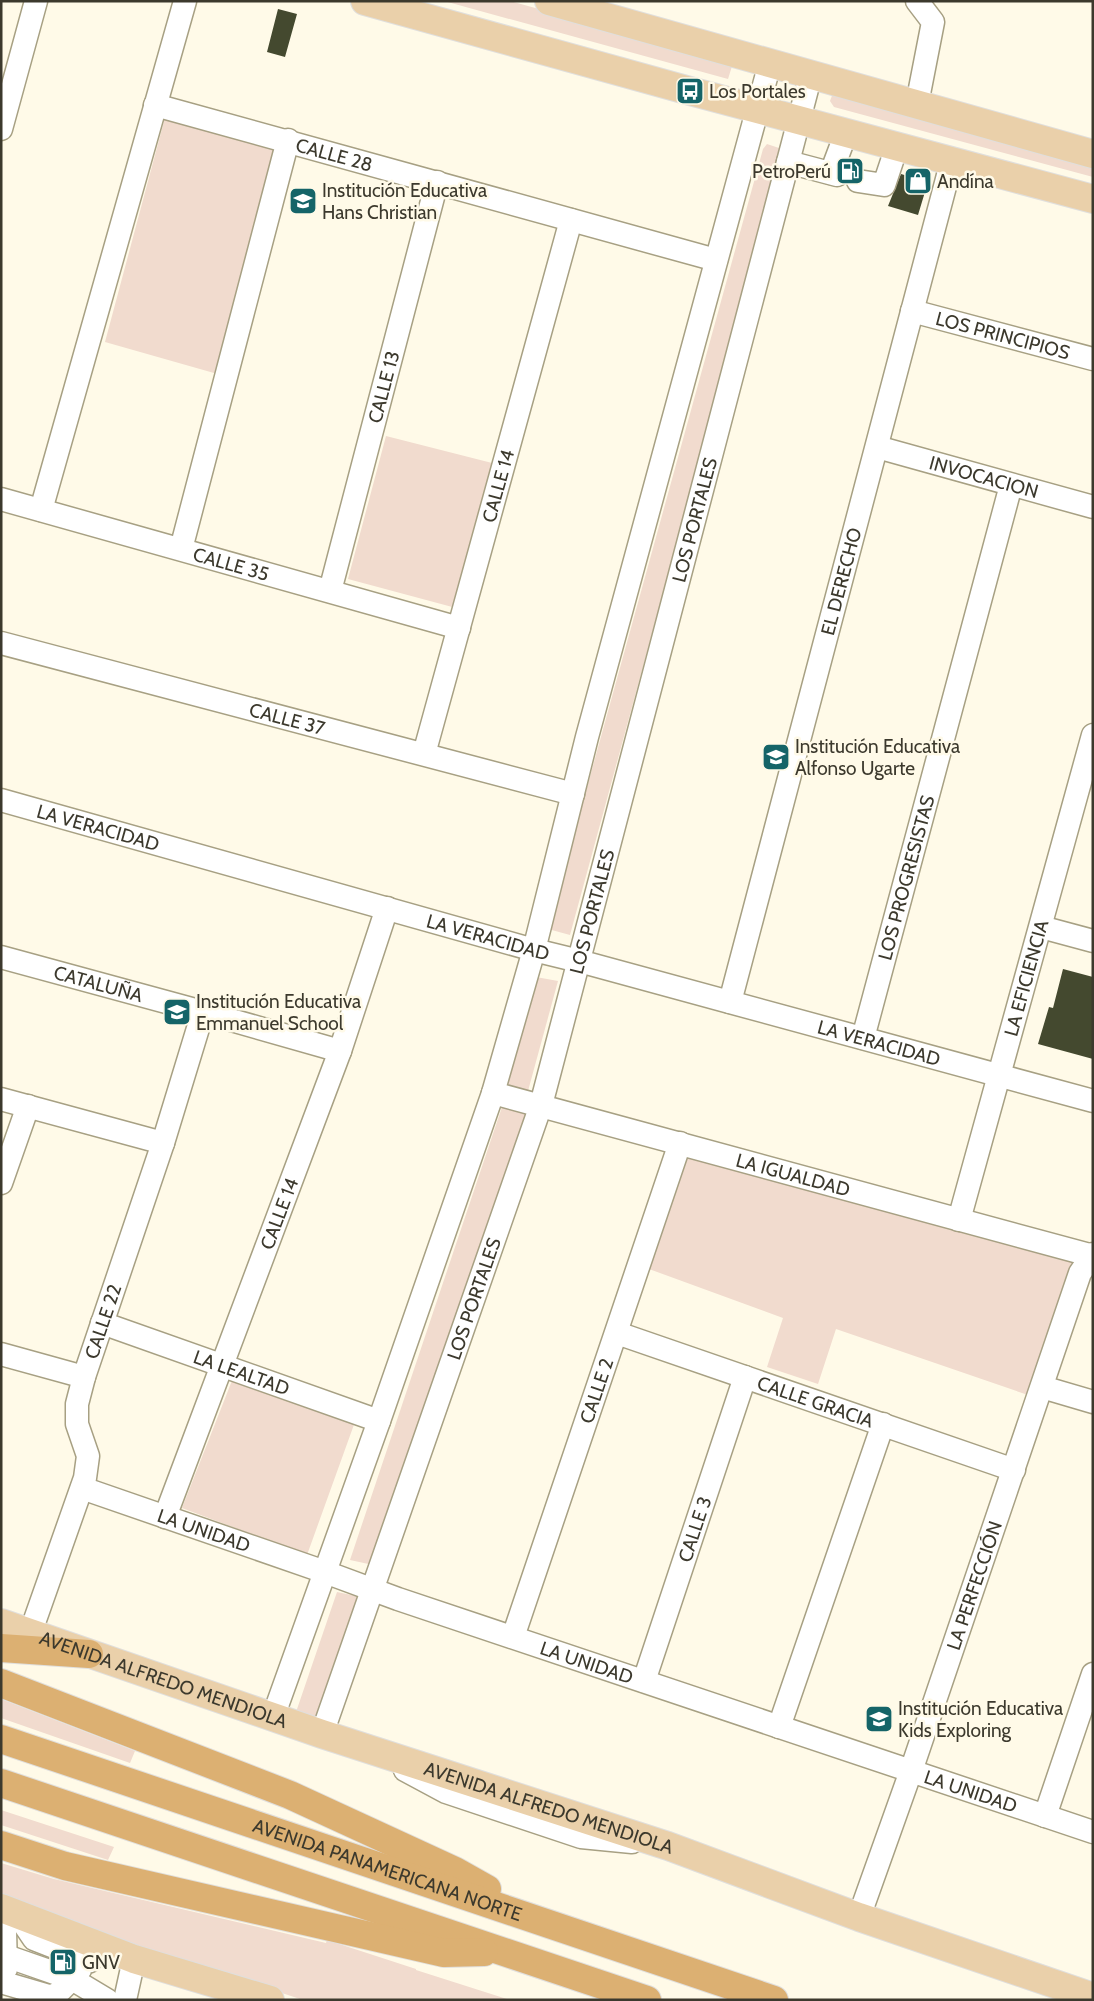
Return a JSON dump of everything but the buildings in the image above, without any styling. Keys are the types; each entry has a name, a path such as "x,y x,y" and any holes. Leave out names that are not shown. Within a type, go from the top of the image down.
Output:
{"highway":[{"path":"1,1648 89,1654"},
{"path":"1,1683 290,1795 455,1871 538,1919"},
{"name":"AVENIDA PANAMERICANA NORTE","path":"1,1738 774,2000"},
{"path":"1,1783 647,2000"},
{"path":"1,1845 65,1866 444,1953 506,1952"}],"main road":[{"path":"365,1 799,121 952,160 1093,199"},
{"path":"549,1 1093,154"},
{"name":"AVENIDA ALFREDO MENDIOLA","path":"1,1623 322,1734 668,1846 859,1917 1093,1997"},
{"path":"6,1920 96,1954 134,1959 234,1995 270,2000"}],"street":[{"path":"1,129 9,66 36,1"},
{"path":"41,510 185,1"},
{"path":"917,1 933,22 917,104"},
{"path":"273,1717 379,1421 493,1092 534,950 573,794 770,63"},
{"name":"LOS PORTALES","path":"322,1734 541,1105 811,74"},
{"name":"CALLE 28","path":"155,105 288,140 716,260"},
{"path":"788,162 834,174 846,133"},
{"path":"181,550 288,140"},
{"path":"858,180 884,185 897,146"},
{"name":"EL DERECHO","path":"730,1002 952,160"},
{"name":"CALLE 13","path":"330,591 437,182"},
{"name":"CALLE 14","path":"424,754 571,220"},
{"name":"LOS PRINCIPIOS","path":"912,311 1093,359"},
{"name":"INVOCACION","path":"877,447 1093,507"},
{"name":"LOS PROGRESISTAS","path":"863,1038 1011,485"},
{"name":"CALLE 35","path":"1,499 459,628"},
{"name":"CALLE 37","path":"1,643 573,794"},
{"name":"LA EFICIENCIA","path":"959,1220 1093,735"},
{"name":"LA VERACIDAD","path":"1,800 534,950 1093,1102"},
{"name":"CALLE 14","path":"165,1517 340,1051 387,908"},
{"path":"1041,927 1093,941"},
{"name":"CATALUÑA","path":"1,957 340,1051"},
{"name":"CALLE 22","path":"30,1634 82,1488 88,1456 77,1424 77,1404 84,1377 163,1143 204,1012"},
{"name":"LA IGUALDAD","path":"493,1092 1093,1256"},
{"path":"1,1099 163,1143"},
{"path":"1,1183 28,1106"},
{"name":"CALLE 2","path":"513,1637 680,1144"},
{"name":"LA PERFECCIÓN","path":"859,1917 911,1771 1080,1273 1093,1256"},
{"name":"LA LEALTAD","path":"102,1322 379,1421"},
{"name":"CALLE GRACIA","path":"617,1332 1014,1470"},
{"path":"1,1354 84,1377"},
{"name":"CALLE 3","path":"644,1682 745,1377"},
{"path":"1042,1387 1093,1402"},
{"path":"779,1727 883,1424"},
{"name":"LA UNIDAD","path":"82,1488 372,1590 1093,1832"},
{"path":"1045,1816 1093,1674"},
{"path":"6,1920 34,1939 96,1954"},
{"path":"6,1920 4,1983 50,1996 56,1995 96,1954"},
{"path":"6,1956 72,1979 107,2000"},
{"path":"125,2000 134,1959"}],"shaded area":[{"path":"444,1 510,1 733,63 728,79"},
{"path":"833,93 1093,158 1093,177 834,107 830,101"},
{"path":"166,114 277,144 221,375 105,342"},
{"path":"767,144 782,149 782,155 570,935 548,929 763,149"},
{"path":"386,436 496,464 456,608 348,579"},
{"path":"536,977 558,981 528,1091 504,1087"},
{"path":"507,1103 527,1113 373,1565 350,1560 502,1107"},
{"path":"686,1157 1076,1258 1028,1395 836,1329 818,1384 767,1367 783,1318 649,1269"},
{"path":"233,1378 356,1419 307,1555 182,1508"},
{"path":"337,1592 356,1596 358,1602 317,1722 295,1715"},
{"path":"1,1699 135,1751 130,1763 1,1718"},
{"path":"1,1810 114,1847 108,1860 1,1825"},
{"path":"1,1863 54,1879 326,1943 327,1940 510,2000 303,2000 29,1909 1,1896"}],"place":[{"name":"Los Portales","path":"690,91"},
{"name":"PetroPerú","path":"850,171"},
{"name":"Andína","path":"918,181"},
{"name":"Institución Educativa Hans Christian","path":"303,201"},
{"name":"Institución Educativa Alfonso Ugarte","path":"776,757"},
{"name":"Institución Educativa Emmanuel School","path":"177,1012"},
{"name":"Institución Educativa Kids Exploring","path":"879,1719"},
{"name":"GNV","path":"63,1962"}]}
